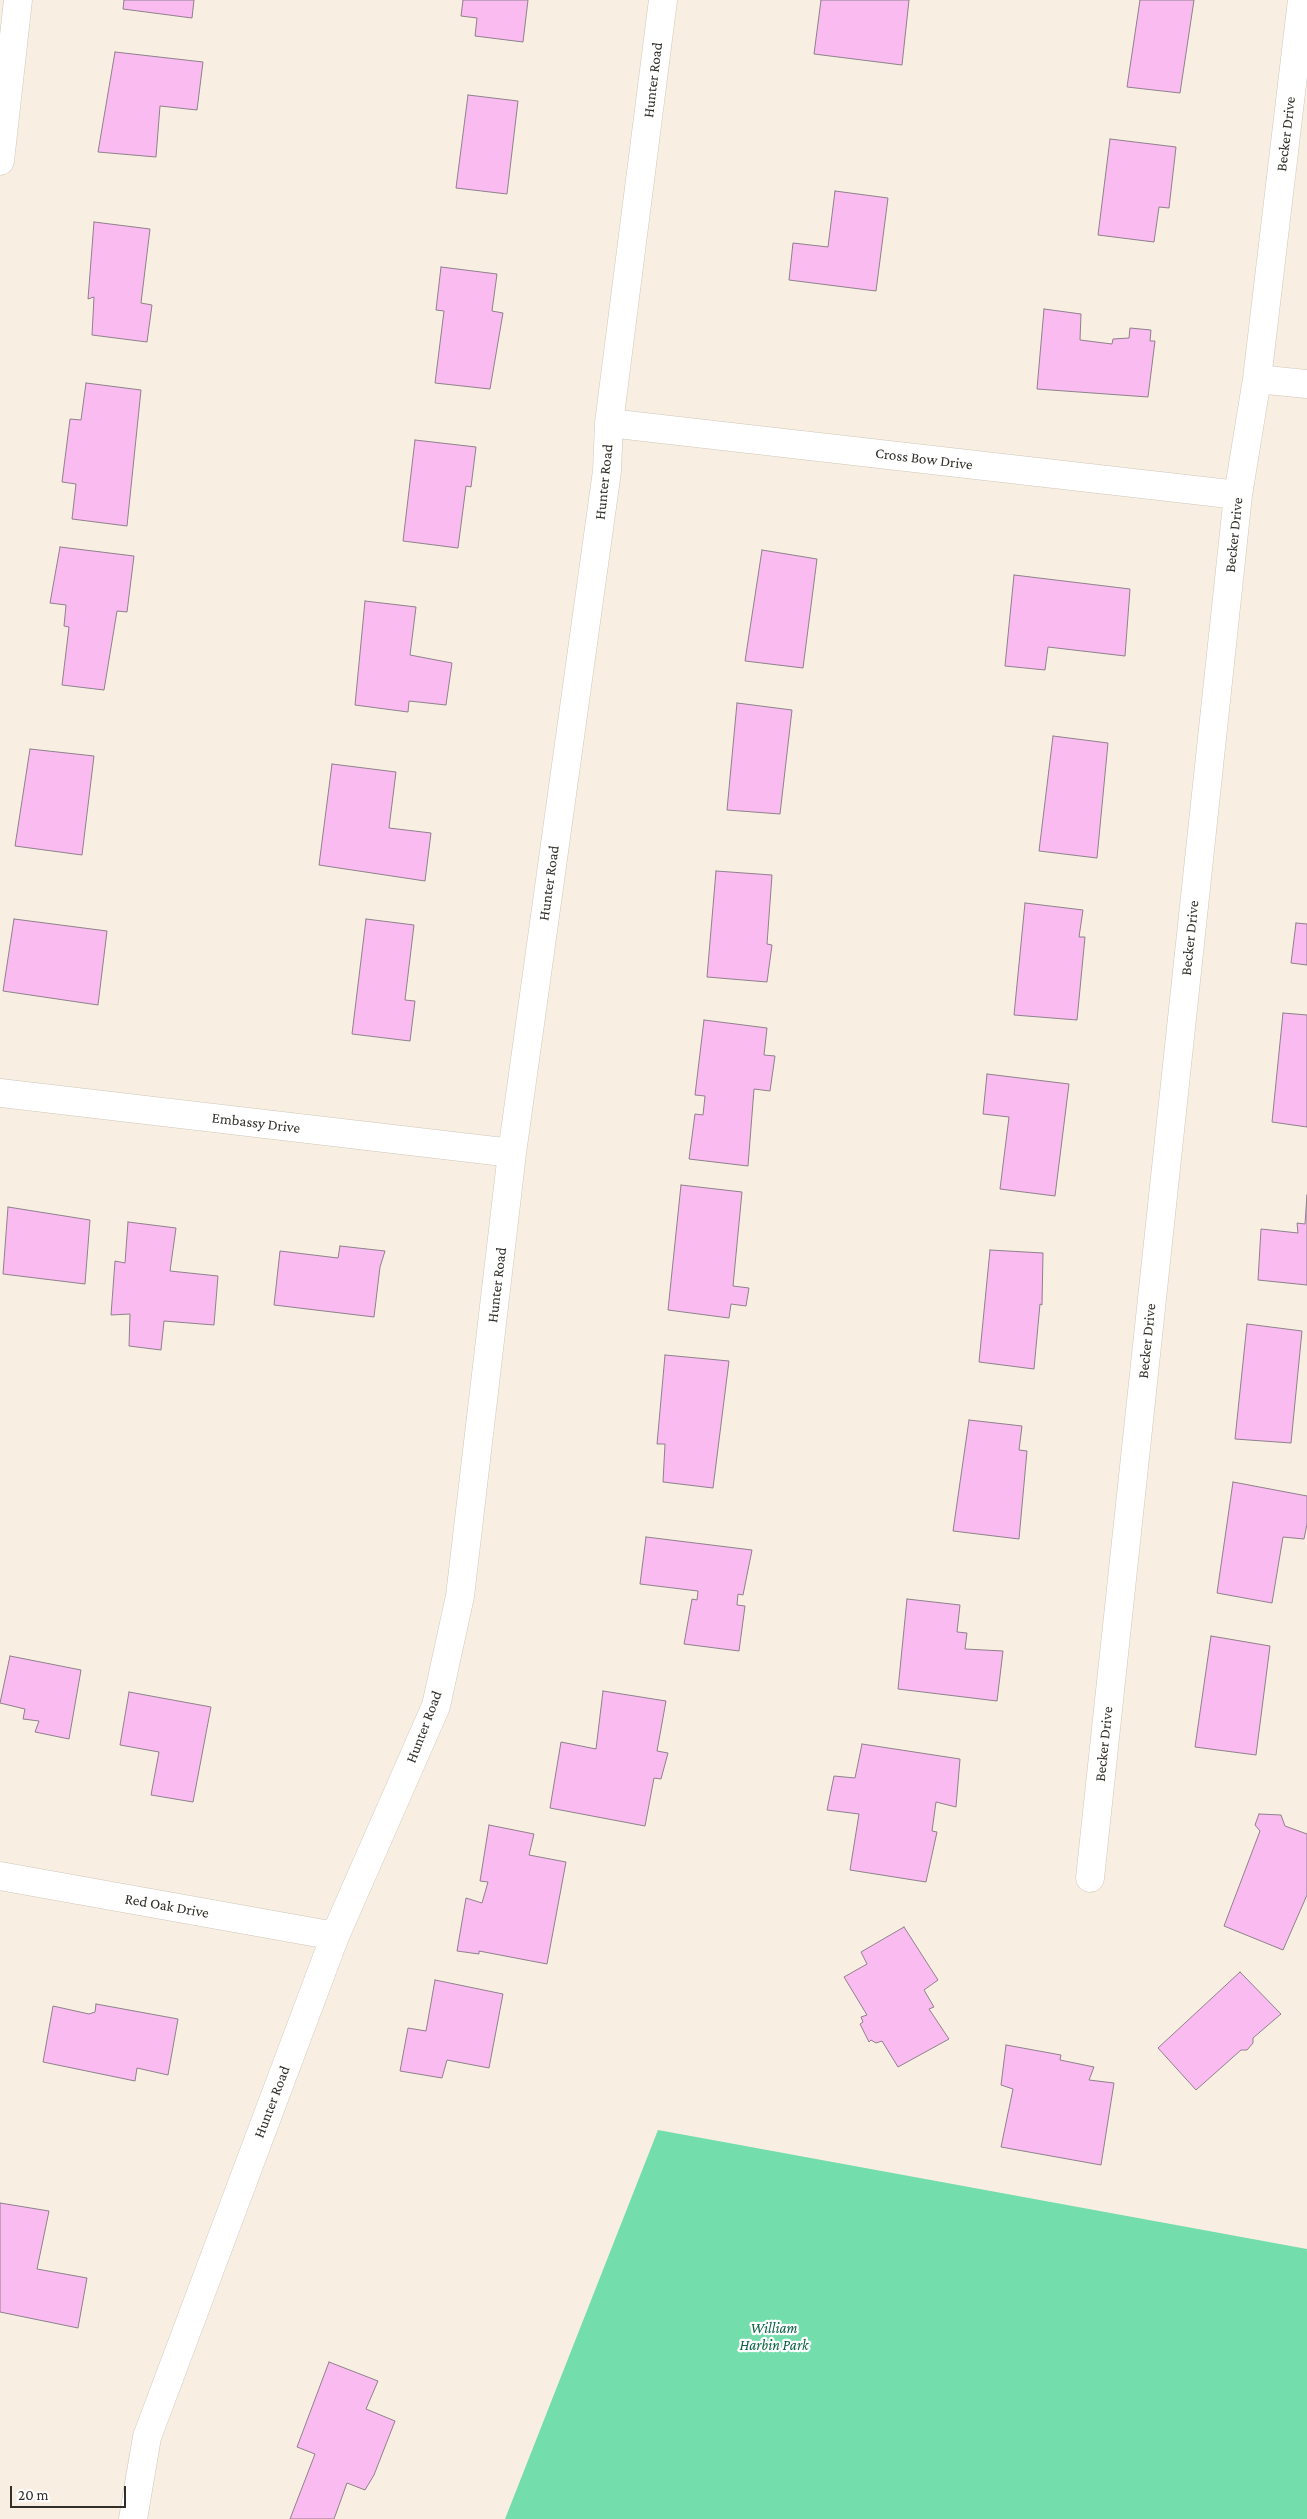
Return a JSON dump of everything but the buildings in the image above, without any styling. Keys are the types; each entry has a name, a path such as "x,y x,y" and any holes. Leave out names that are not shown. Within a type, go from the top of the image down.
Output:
{"street":[{"path":"0,161 18,0"},
{"name":"Hunter Road","path":"133,2519 147,2437 335,1936 436,1706 460,1596 512,1154 607,471 609,423 663,0"},
{"name":"Becker Drive","path":"1090,1878 1238,495 1258,378 1302,0"},
{"path":"1258,378 1307,384"},
{"name":"Cross Bow Drive","path":"609,423 1238,495"},
{"name":"Embassy Drive","path":"0,1093 512,1154"},
{"name":"Red Oak Drive","path":"0,1876 335,1936"}],"green space":[{"name":"William Harbin Park","path":"658,2130 1307,2249 1307,2519 505,2519"}]}
